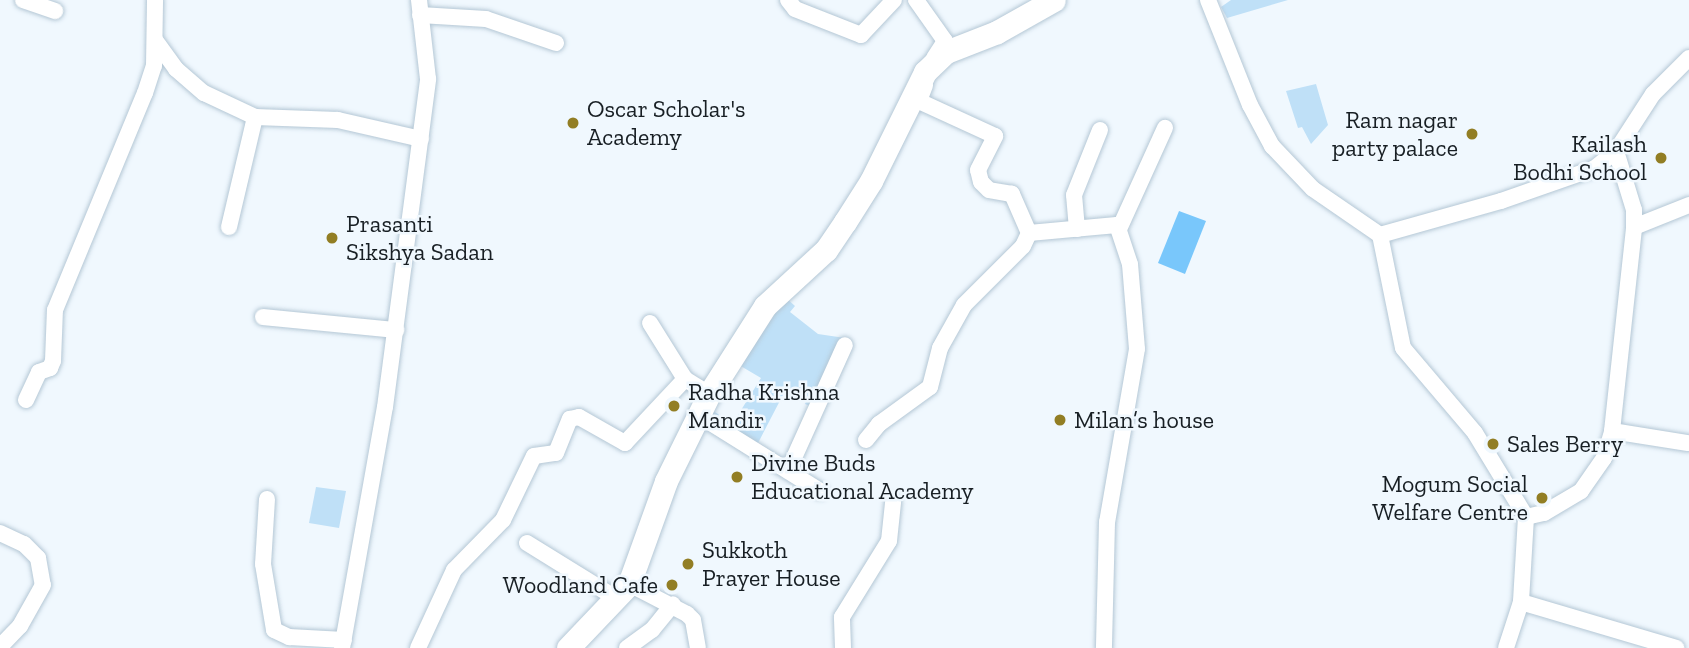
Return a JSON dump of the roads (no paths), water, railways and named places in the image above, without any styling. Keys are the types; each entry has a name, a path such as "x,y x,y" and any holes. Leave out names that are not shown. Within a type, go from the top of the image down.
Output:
{"main road":[{"path":"568,648 624,592 666,481 709,394 765,306 826,250 845,222 871,181 927,71 946,51 997,32 1054,0"}],"street":[{"path":"23,0 55,11"},
{"path":"26,400 39,372 50,368 53,361 55,310 154,66 155,0"},
{"path":"788,0 795,9 861,35 894,0"},
{"path":"866,440 893,412 930,387 940,348 964,305 1023,246 1029,233 1012,194 989,190 981,182 978,170 995,136 919,101 927,71 945,41 916,0"},
{"path":"1208,0 1250,105 1272,146 1312,189 1380,235 1403,348 1475,433 1526,517 1521,602 1506,648"},
{"path":"267,499 263,564 274,630 289,637 343,644 396,330 421,139 428,79 420,8 486,19 556,43"},
{"path":"155,40 176,69 204,93 255,117 338,120 421,139"},
{"path":"1380,235 1561,181 1595,168 1616,151 1653,94 1689,58"},
{"path":"229,227 255,117"},
{"path":"1104,648 1107,522 1138,334 1120,227 1165,128"},
{"path":"1077,229 1074,195 1100,130"},
{"path":"1526,517 1544,513 1581,491 1604,458 1612,431 1634,227 1634,210 1616,151"},
{"path":"1634,227 1689,205"},
{"path":"1029,233 1120,227"},
{"path":"263,317 396,330"},
{"path":"650,323 685,379 709,394"},
{"path":"788,471 845,345"},
{"path":"418,648 454,570 503,520 534,456 556,453 570,419 579,417 625,443 685,379"},
{"path":"698,415 820,491"},
{"path":"1612,431 1688,443"},
{"path":"843,648 842,617 889,541 894,502"},
{"path":"0,533 24,544 38,558 43,585 20,626 0,647"},
{"path":"527,543 624,592 673,604 693,620 698,648"},
{"path":"1521,602 1676,648"},
{"path":"627,648 652,630 673,604"}],"water":[{"path":"1179,211 1206,221 1185,274 1158,263"}],"place":[{"name":"Oscar Scholar's Academy","path":"573,123"},
{"name":"Ram nagar party palace","path":"1472,134"},
{"name":"Kailash Bodhi School","path":"1661,158"},
{"name":"Prasanti Sikshya Sadan","path":"332,238"},
{"name":"Radha Krishna Mandir","path":"674,406"},
{"name":"Milan’s house","path":"1060,420"},
{"name":"Sales Berry","path":"1493,444"},
{"name":"Divine Buds Educational Academy","path":"737,477"},
{"name":"Mogum Social Welfare Centre","path":"1542,498"},
{"name":"Sukkoth Prayer House","path":"688,564"},
{"name":"Woodland Cafe","path":"672,585"}]}
